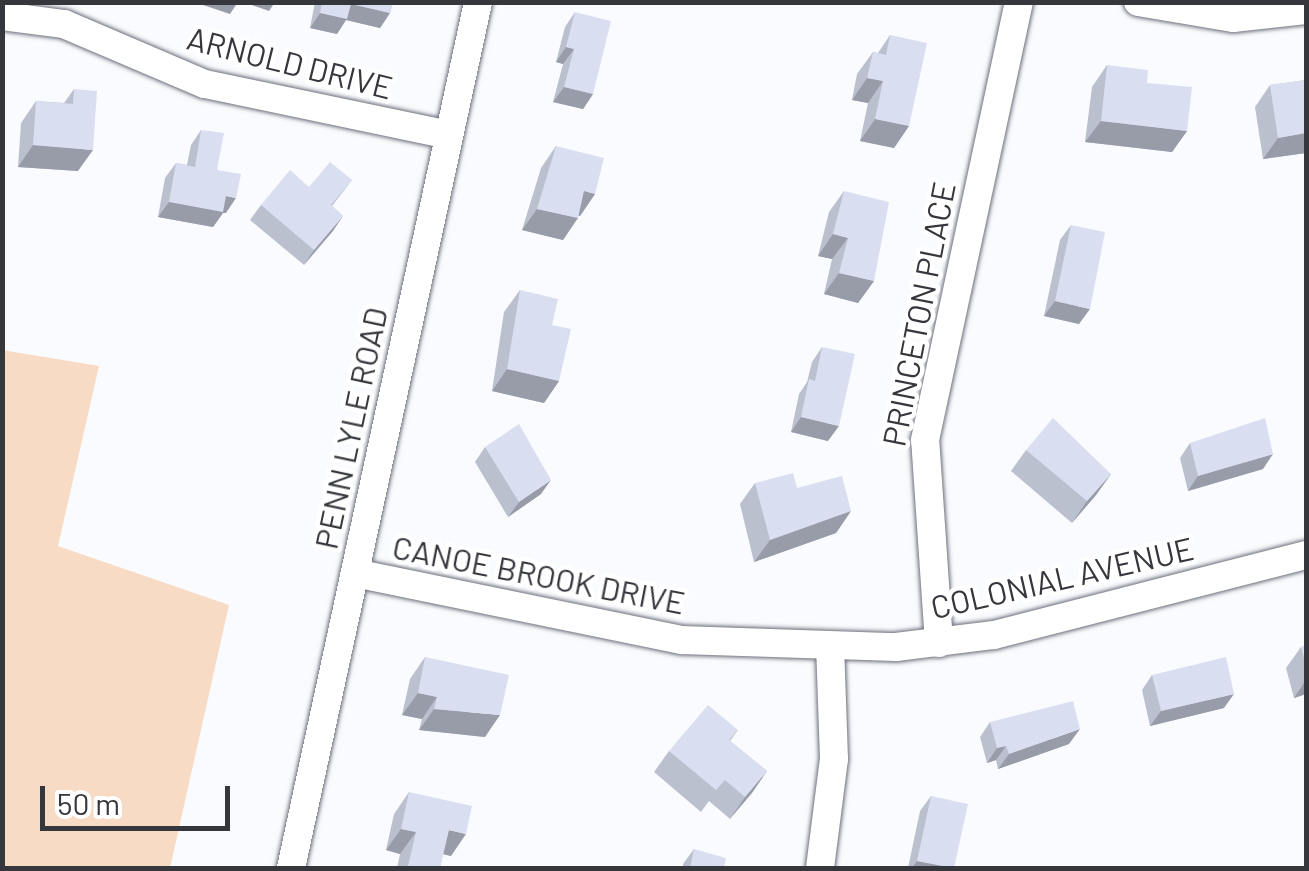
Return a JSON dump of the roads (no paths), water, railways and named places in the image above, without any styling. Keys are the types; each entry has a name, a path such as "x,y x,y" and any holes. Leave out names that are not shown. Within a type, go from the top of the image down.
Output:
{"street":[{"name":"PENN LYLE ROAD","path":"291,868 478,2"},
{"name":"PRINCETON PLACE","path":"939,643 924,440 1019,2"},
{"path":"1138,2 1233,18 1306,10"},
{"name":"ARNOLD DRIVE","path":"2,16 64,24 219,88 450,135"},
{"name":"COLONIAL AVENUE","path":"830,646 939,643 1306,555"},
{"name":"CANOE BROOK DRIVE","path":"355,573 598,628 681,640 830,646"},
{"path":"820,868 834,759 830,646"}]}
